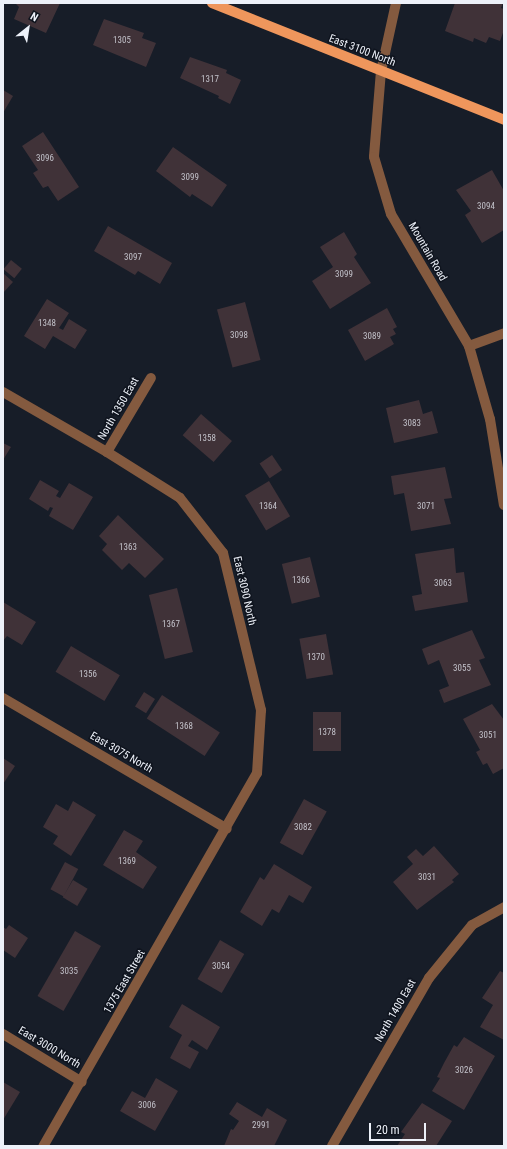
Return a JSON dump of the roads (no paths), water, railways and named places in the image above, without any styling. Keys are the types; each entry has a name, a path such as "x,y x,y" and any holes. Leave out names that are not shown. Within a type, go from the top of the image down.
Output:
{"main road":[{"name":"East 3100 North","path":"212,3 504,120"}],"street":[{"name":"Mountain Road","path":"396,3 381,71 374,157 391,214 469,346 490,419 504,505"},
{"path":"469,346 504,333"},
{"name":"North 1350 East","path":"107,452 151,378"},
{"name":"East 3090 North","path":"3,392 107,452 180,498 223,553 260,710 257,773 227,829"},
{"name":"East 3075 North","path":"3,698 227,829"},
{"name":"1375 East Street","path":"43,1146 82,1082 227,829"},
{"name":"North 1400 East","path":"332,1146 429,978 472,925 504,907"},
{"name":"East 3000 North","path":"3,1034 82,1082"}]}
